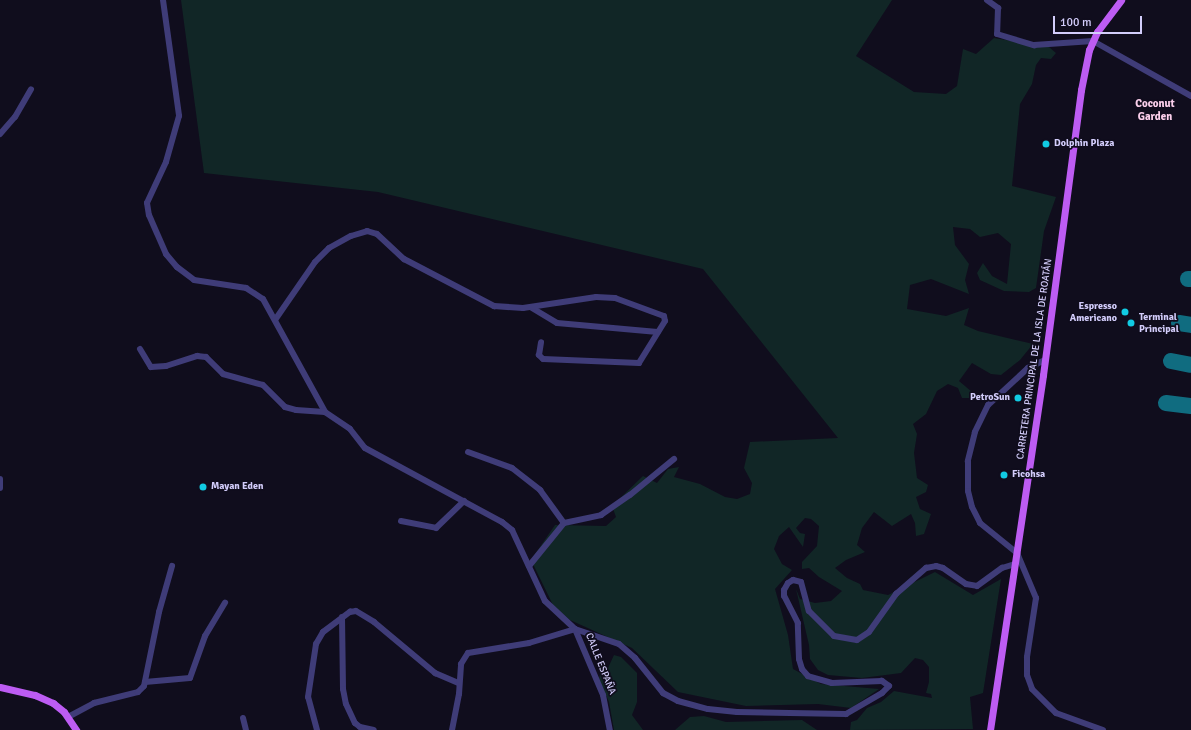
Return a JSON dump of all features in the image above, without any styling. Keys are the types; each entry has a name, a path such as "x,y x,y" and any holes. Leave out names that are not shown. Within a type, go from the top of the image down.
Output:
{"main road":[{"name":"CARRETERA PRINCIPAL DE LA ISLA DE ROATÁN","path":"990,730 1015,564 1018,553 1081,90 1093,40 1121,0"},
{"path":"0,687 35,695 52,703 68,717 76,730"}],"street":[{"path":"163,0 179,116 166,162 150,192 147,203 149,215 160,243 177,268 194,280 240,287 257,293 264,299 325,412"},
{"path":"987,0 998,8 996,34 1034,45 1093,40 1191,96"},
{"path":"0,134 15,117 31,89"},
{"path":"275,320 315,262 329,248 351,236 367,231 377,234 404,258 494,306 532,308 596,297 615,298 664,316 665,321 638,363 542,359 539,355 541,342"},
{"path":"532,308 557,323 658,332"},
{"path":"140,349 151,367 166,366 197,356 206,357 223,374 263,385 285,406 296,410 325,412 350,428 373,454 502,522 512,530 545,601 575,629 619,644 636,658 663,693 678,701 708,709 737,712 846,714 882,693 889,686 887,682 832,683 808,676 802,669 799,659 798,623 784,596 784,590 788,583 793,580 801,582 809,611 834,636 857,640 869,632 896,594 926,568 936,566 943,568 966,584 977,586 1002,568 1015,564"},
{"path":"1045,360 1028,368 988,405 975,432 968,461 968,491 974,512 980,523 1018,553 1036,598 1027,657 1027,675 1032,689 1056,713 1103,730"},
{"path":"468,452 512,468 540,490 564,522"},
{"path":"529,566 564,522 601,515 630,495 674,459"},
{"path":"0,479 0,488"},
{"path":"401,521 436,528 464,501"},
{"path":"68,717 94,703 138,692 145,682 159,612 172,566"},
{"path":"145,682 190,678 206,636 226,603"},
{"path":"317,730 308,697 316,644 323,632 342,617 356,611 374,622 435,673 459,683"},
{"path":"342,617 343,689 346,704 355,723 360,727 374,730"},
{"path":"452,730 461,664 468,653 529,643 575,629"},
{"name":"CALLE ESPAÑA","path":"575,629 603,695 610,730"},
{"path":"243,718 246,730"}],"green space":[{"path":"181,0 892,0 856,56 914,92 946,94 957,86 963,49 976,54 994,38 1049,47 1056,53 1051,59 1041,58 1036,65 1032,84 1020,104 1012,186 1056,197 1044,231 1036,288 1029,292 1004,291 980,280 977,273 983,263 992,276 1007,284 1011,244 998,233 980,237 970,229 953,227 955,245 969,264 965,280 969,294 931,279 910,285 907,309 946,316 969,308 964,325 978,331 1033,344 1020,360 1001,375 991,374 972,363 959,381 972,392 969,398 962,398 958,388 948,384 937,391 926,414 913,424 917,434 914,453 917,478 928,485 926,492 916,497 920,509 931,514 924,534 916,536 915,523 911,514 892,526 874,512 862,528 857,545 865,552 846,560 835,568 847,578 860,584 863,590 888,595 935,572 973,595 1001,579 983,693 970,697 973,729 850,730 851,722 857,720 867,708 881,702 894,691 932,698 931,694 926,693 929,682 929,667 923,660 915,658 901,673 862,678 828,675 818,670 810,659 809,645 796,589 800,599 815,603 831,601 842,591 819,577 809,568 802,569 802,562 817,546 819,526 811,519 805,518 796,528 800,533 805,534 803,547 789,527 779,536 774,549 782,564 792,570 775,589 788,635 793,669 821,684 879,689 851,708 818,704 746,706 678,692 632,648 570,620 553,605 531,560 555,525 606,526 616,517 612,506 643,476 657,483 668,469 679,467 674,477 700,484 725,497 737,499 750,494 752,483 744,468 750,442 838,438 703,269 378,192 204,173"},
{"path":"614,655 621,657 637,673 637,702 632,715 643,730 614,730 609,702 599,679 601,670 608,668"},
{"path":"704,716 726,722 802,720 817,730 675,730 690,717"}],"taxiway":[{"path":"1179,323 1191,325"},
{"path":"1171,361 1191,365"},
{"path":"1166,403 1191,406"}],"place":[{"name":"Dolphin Plaza","path":"1046,144"},
{"name":"Espresso Americano","path":"1125,312"},
{"name":"Terminal Principal","path":"1131,323"},
{"name":"PetroSun","path":"1018,398"},
{"name":"Ficohsa","path":"1004,475"},
{"name":"Mayan Eden","path":"203,487"}],"district":[{"name":"Coconut Garden","path":"1155,111"}]}
